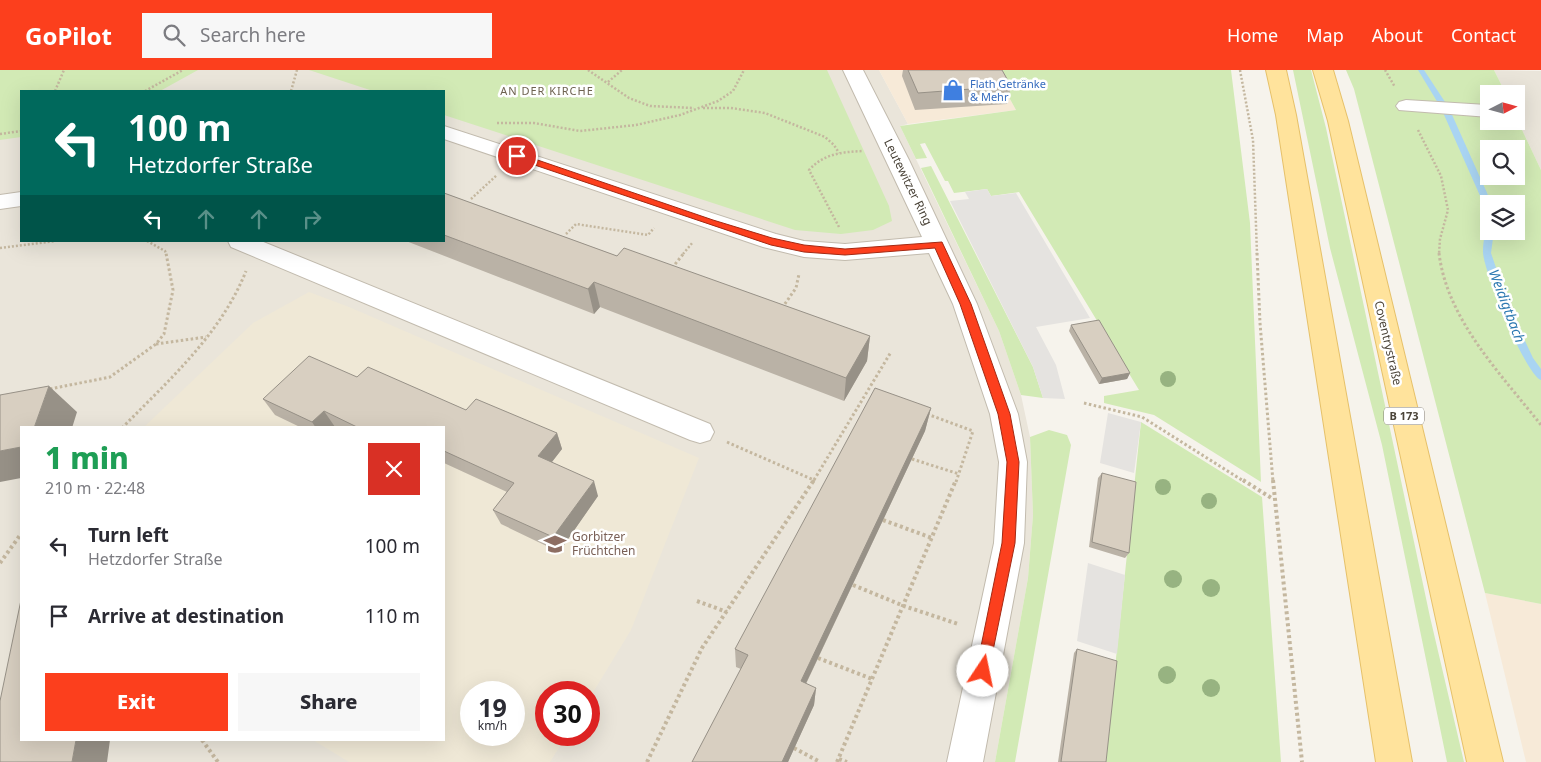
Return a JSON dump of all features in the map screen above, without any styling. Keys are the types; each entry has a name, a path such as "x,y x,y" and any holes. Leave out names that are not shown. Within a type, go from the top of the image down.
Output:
{"main road":[{"path":"1276,70 1286,115 1394,762"},
{"name":"Coventrystraße","path":"1323,70 1338,121 1384,330 1485,762"}],"street":[{"name":"Leutewitzer Ring","path":"853,70 966,304 1004,414 1013,462 1009,543 965,762"},
{"path":"1406,106 1480,111"},
{"path":"445,133 771,241 804,249 845,252 938,244"},
{"path":"0,202 20,199"},
{"path":"246,244 712,436"}],"path":[{"path":"55,90 64,70"},
{"path":"147,90 183,70"},
{"path":"291,90 297,70"},
{"path":"588,70 629,98 650,106 731,108 765,113 825,137 834,145 839,153"},
{"path":"608,82 622,70"},
{"path":"445,133 459,124 527,122 580,131 608,131 665,118 717,102 734,91 740,73 744,70"},
{"path":"1240,70 1253,140 1260,323 1274,499 1302,762"},
{"path":"1385,70 1406,106 1440,176 1448,210 1440,239 1439,254 1443,276 1458,312 1476,341 1541,425"},
{"path":"0,134 20,131"},
{"path":"841,234 836,220 811,178 809,170 814,162 839,153 867,151"},
{"path":"471,198 482,188"},
{"path":"566,234 576,224 648,235 655,227"},
{"path":"687,237 695,239"},
{"path":"0,248 47,242"},
{"path":"46,390 110,377 156,344 164,334 173,290 170,268 164,251 150,242"},
{"path":"124,426 195,353 231,305 245,276 246,244"},
{"path":"669,272 684,254"},
{"path":"779,311 796,288"},
{"path":"156,344 207,337"},
{"path":"646,762 702,648 814,480 891,352"},
{"path":"867,392 876,396"},
{"path":"1084,403 1142,416 1274,499"},
{"path":"920,412 972,431"},
{"path":"847,762 838,760 959,474 972,431 1004,414"},
{"path":"712,436 814,480"},
{"path":"912,459 959,474"},
{"path":"883,520 932,538"},
{"path":"0,562 20,535"},
{"path":"853,585 904,606 990,634"},
{"path":"697,601 726,612"},
{"path":"818,658 872,679"},
{"path":"203,741 218,762"},
{"path":"794,748 820,762"}],"shaded area":[{"path":"0,70 879,70 908,124 900,126 999,331 1021,395 1030,437 1033,515 1028,578 995,762 0,762"},
{"path":"879,70 994,70 1016,110 908,124"},
{"path":"1494,70 1541,71 1541,170 1522,130 1525,130 1525,85 1502,85"},
{"path":"987,189 991,196 1016,193 1090,318 1036,327 1056,365 1065,399 1043,398 1033,367 950,201 969,199 965,192"},
{"name":"Gorbitzer Früchtchen","path":"309,292 349,307 699,458 631,630 600,681 535,681 535,746 560,746 550,762 349,762 315,741 445,741 445,426 145,426 253,323"},
{"path":"1108,413 1141,422 1134,473 1100,463"},
{"path":"1088,563 1125,575 1117,654 1077,641"},
{"path":"1485,593 1541,604 1541,762 1526,762"}],"green space":[{"path":"0,70 198,70 162,90 20,90 20,137 0,140"},
{"path":"309,70 827,70 889,206 892,221 873,230 841,234 795,230 445,115 445,90 370,90"},
{"path":"994,70 1231,70 1250,223 1261,482 1154,415 1104,403 1104,396 1139,390 1019,192 991,196 987,189 954,193 948,181 945,181 925,143 920,144 927,158 916,159 900,126 1016,110"},
{"path":"1293,70 1311,70 1326,128 1430,617 1464,762 1447,762 1382,445 1330,248"},
{"path":"1346,70 1494,70 1502,85 1480,85 1480,130 1522,130 1541,170 1541,604 1485,593 1354,89"},
{"path":"931,166 1033,367 1043,398 1021,395 999,331 921,168"},
{"path":"1141,422 1262,497 1281,762 1105,762"},
{"path":"1049,430 1067,435 1071,445 1015,762 995,762 1028,578 1033,515 1030,437"}],"building":[{"path":"908,70 1002,70 1011,86 918,93"},
{"path":"445,193 617,256 624,248 870,336 846,378 594,282 588,289 445,235"},
{"path":"1099,320 1130,373 1102,378 1071,325"},
{"name":"Gorbitzer Früchtchen","path":"309,356 357,377 368,367 466,410 476,399 557,433 538,456 594,481 553,537 493,510 514,483 445,451 445,426 355,426 324,411 312,422 263,399"},
{"path":"49,386 35,426 20,426 20,447 0,451 0,395"},
{"path":"875,388 931,408 801,681 816,688 782,762 692,762 748,655 735,649"},
{"path":"1102,473 1136,482 1129,553 1092,542"},
{"path":"20,605 20,741 76,741 72,762 0,762 0,701"},
{"path":"1077,649 1117,661 1106,762 1061,762"}],"waterway":[{"name":"Weidigtbach","path":"1421,70 1445,108 1484,195"},
{"name":"Weidigtbach","path":"1489,240 1487,253 1505,309 1529,360 1541,376"}],"place":[{"name":"Flath Getränke & Mehr","path":"953,90"},
{"name":"Gorbitzer Früchtchen","path":"555,544"}],"district":[{"name":"AN DER KIRCHE","path":"547,91"}],"route":[{"path":"517,156 710,222 804,249 845,252 938,244 966,304 1004,414 1013,462 1009,543 983,671"}]}
